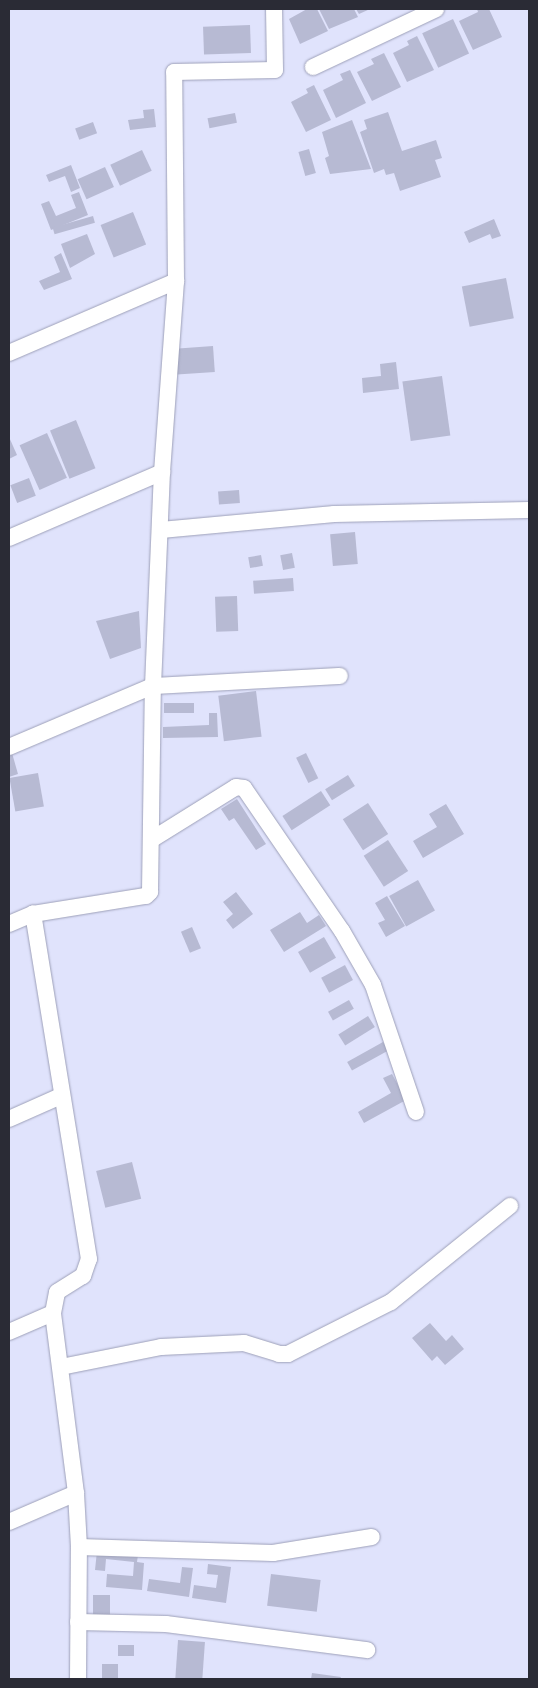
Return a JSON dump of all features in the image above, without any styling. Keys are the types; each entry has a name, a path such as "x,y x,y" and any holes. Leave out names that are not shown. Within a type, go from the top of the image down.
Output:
{"street":[{"path":"9,924 33,914 149,895 153,686 162,472 176,281 174,72 275,70 274,9"},
{"path":"314,66 436,9"},
{"path":"9,353 176,281"},
{"path":"9,538 162,472"},
{"path":"161,530 334,514 529,510"},
{"path":"9,746 153,686 340,676"},
{"path":"151,840 236,787 244,788 342,931 373,985 416,1112"},
{"path":"33,914 88,1259 83,1276 58,1292 53,1314 76,1493 80,1547 78,1679"},
{"path":"9,1118 61,1096"},
{"path":"61,1367 170,1347 244,1343 279,1354 288,1354 391,1302 510,1206"},
{"path":"9,1332 53,1314"},
{"path":"9,1522 76,1493"},
{"path":"80,1547 273,1553 372,1537"},
{"path":"78,1622 166,1624 367,1650"}],"building":[{"path":"307,9 317,9 328,31 300,44 289,19"},
{"path":"319,9 354,9 358,17 329,29"},
{"path":"356,9 370,9 359,14"},
{"path":"477,9 489,9 502,37 473,50 459,21 478,12"},
{"path":"453,19 469,53 438,68 422,33"},
{"path":"250,25 251,53 204,55 203,27"},
{"path":"417,36 434,70 407,82 393,53 409,45 407,41"},
{"path":"384,53 401,87 372,101 357,72 374,64 371,59"},
{"path":"350,70 366,103 336,118 323,90 343,80 340,74"},
{"path":"314,85 331,120 306,132 291,102 308,93 306,89"},
{"path":"154,109 156,127 130,130 128,120 144,118 143,110"},
{"path":"388,112 402,151 436,140 442,158 435,160 441,177 400,191 394,173 386,175 384,169 374,173 360,132 367,129 364,120"},
{"path":"235,113 237,123 209,128 208,118"},
{"path":"352,120 371,169 330,174 325,158 329,156 322,132"},
{"path":"93,122 97,133 79,140 75,128"},
{"path":"309,149 316,173 305,176 298,152"},
{"path":"142,150 152,171 120,186 110,165"},
{"path":"71,165 80,188 71,192 65,176 49,182 46,175"},
{"path":"105,167 114,187 87,199 78,179"},
{"path":"79,192 88,215 51,230 41,204 49,201 56,216 76,208 71,195"},
{"path":"133,212 146,244 114,258 101,225"},
{"path":"93,216 95,223 55,234 53,228"},
{"path":"494,219 501,236 492,239 490,234 469,243 464,232"},
{"path":"87,234 95,254 70,268 61,244"},
{"path":"61,253 72,279 44,290 39,281 60,272 54,257"},
{"path":"506,278 514,318 470,327 462,287"},
{"path":"213,346 215,372 177,375 175,349"},
{"path":"396,362 399,389 363,393 362,378 381,376 380,364"},
{"path":"442,376 450,435 411,441 402,382"},
{"path":"76,420 95,468 70,479 50,430"},
{"path":"47,433 67,478 40,490 20,445"},
{"path":"9,437 17,455 9,459"},
{"path":"29,478 36,496 17,503 10,485"},
{"path":"239,490 240,503 219,504 218,491"},
{"path":"355,532 358,564 333,566 330,534"},
{"path":"292,553 295,568 283,570 280,555"},
{"path":"261,555 263,566 250,568 248,557"},
{"path":"293,578 294,591 254,594 253,581"},
{"path":"237,596 238,631 216,632 215,597"},
{"path":"139,611 141,648 110,659 96,621"},
{"path":"256,691 262,737 224,741 218,696"},
{"path":"164,703 194,703 194,713 164,713"},
{"path":"209,713 217,713 218,737 163,738 163,727 209,725"},
{"path":"12,753 18,774 9,777 9,754"},
{"path":"306,753 318,778 308,783 296,758"},
{"path":"38,773 44,806 15,812 9,778"},
{"path":"348,775 355,786 332,800 325,789"},
{"path":"321,791 330,805 292,830 282,816"},
{"path":"237,799 266,844 256,850 234,818 229,821 221,809"},
{"path":"368,803 388,834 363,850 343,819"},
{"path":"446,804 464,834 423,858 413,841 437,827 429,814"},
{"path":"388,840 408,871 384,887 364,856"},
{"path":"418,880 435,911 406,927 389,896"},
{"path":"236,892 253,914 233,929 226,920 233,914 223,902"},
{"path":"387,896 405,926 386,937 378,923 385,920 375,903"},
{"path":"300,912 307,923 319,915 326,926 284,952 270,930"},
{"path":"192,927 201,948 190,953 181,932"},
{"path":"324,937 336,958 310,973 298,952"},
{"path":"345,965 353,980 329,993 321,978"},
{"path":"349,1000 354,1009 333,1020 328,1012"},
{"path":"368,1016 375,1027 345,1046 338,1035"},
{"path":"383,1042 388,1051 352,1071 347,1062"},
{"path":"392,1074 406,1100 364,1123 358,1112 391,1093 383,1078"},
{"path":"132,1162 141,1199 105,1208 96,1171"},
{"path":"430,1323 446,1341 452,1335 464,1349 445,1365 437,1356 432,1361 412,1338"},
{"path":"97,1551 138,1555 137,1562 144,1563 142,1590 106,1587 107,1574 133,1576 134,1562 106,1559 105,1571 95,1570"},
{"path":"208,1564 231,1567 226,1603 192,1598 194,1585 216,1588 218,1575 207,1574"},
{"path":"182,1567 193,1568 189,1597 147,1591 149,1579 180,1583"},
{"path":"271,1574 321,1580 317,1612 267,1606"},
{"path":"93,1595 110,1595 110,1615 93,1615"},
{"path":"178,1640 205,1642 202,1679 175,1679"},
{"path":"118,1645 134,1645 134,1656 118,1656"},
{"path":"102,1664 118,1664 118,1679 102,1679"},
{"path":"312,1673 341,1677 340,1679 311,1679"}]}
